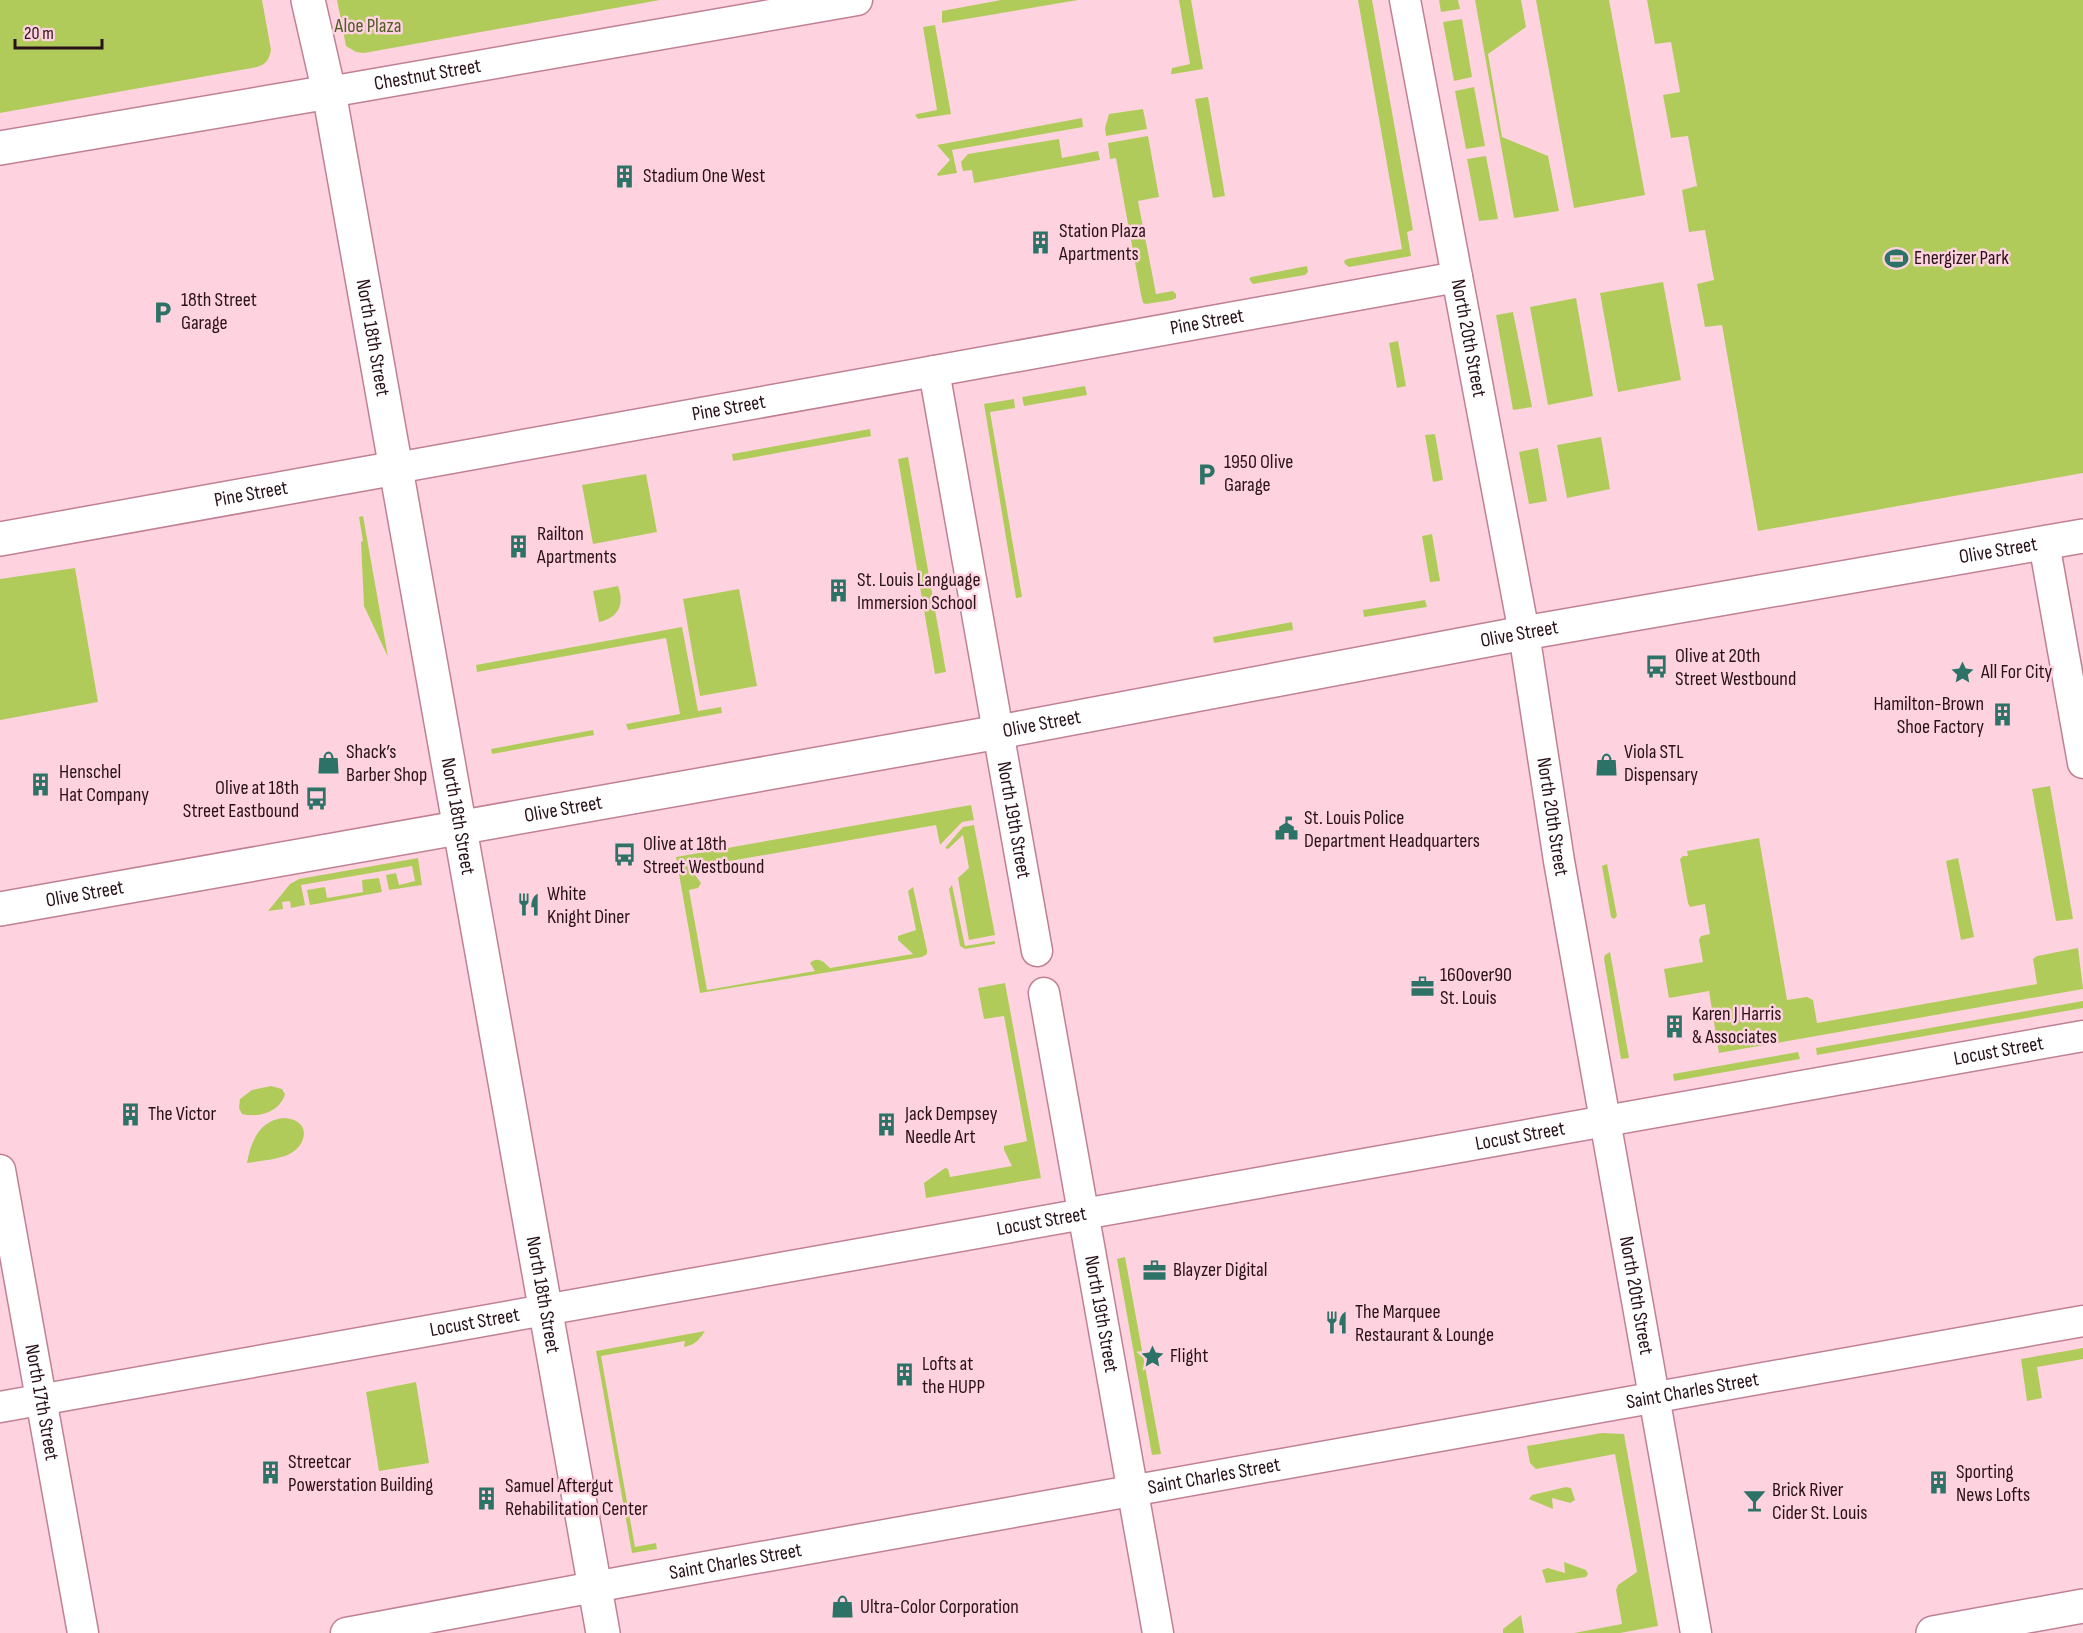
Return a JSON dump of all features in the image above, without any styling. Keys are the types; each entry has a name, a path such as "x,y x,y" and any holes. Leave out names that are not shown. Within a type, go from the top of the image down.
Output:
{"street":[{"name":"North 18th Street","path":"308,0 329,92 603,1633"},
{"name":"Chestnut Street","path":"0,148 857,0"},
{"name":"North 20th Street","path":"1405,0 1524,633 1559,861 1696,1633"},
{"name":"Pine Street","path":"0,539 1457,277"},
{"name":"North 19th Street","path":"934,371 1037,951"},
{"name":"Olive Street","path":"0,909 999,732 1524,633 2083,536"},
{"path":"2044,543 2083,763"},
{"name":"North 19th Street","path":"1044,993 1158,1633"},
{"name":"Locust Street","path":"0,1407 2083,1036"},
{"name":"North 17th Street","path":"0,1170 84,1633"},
{"name":"Saint Charles Street","path":"346,1633 2083,1321"},
{"path":"1933,1633 2083,1606"}],"green space":[{"path":"0,0 262,0 271,50 267,61 257,67 0,113"},
{"name":"Aloe Plaza","path":"337,0 660,0 364,53 356,52 346,46"},
{"path":"1001,0 1078,0 942,23 942,11"},
{"path":"1179,0 1191,0 1203,69 1171,74 1172,68 1190,64"},
{"path":"1358,0 1372,0 1413,230 1407,232 1411,256 1349,267 1344,261 1347,259 1402,249"},
{"path":"1439,0 1458,0 1460,9 1441,12"},
{"path":"1475,0 1521,0 1526,27 1488,54 1502,137 1548,156 1559,211 1514,218"},
{"path":"1536,0 1609,0 1645,195 1574,208"},
{"name":"Energizer Park","path":"1647,0 2083,0 2083,473 1758,531 1722,325 1705,327 1697,284 1714,280 1705,230 1689,232 1682,190 1697,186 1688,136 1671,138 1663,95 1680,92 1671,42 1655,44"},
{"path":"1462,19 1472,77 1454,81 1443,22"},
{"path":"935,25 951,114 918,119 915,115 937,110 923,27"},
{"path":"1474,87 1485,146 1466,149 1455,91"},
{"path":"1208,97 1225,196 1213,198 1195,99"},
{"path":"1143,109 1147,129 1106,136 1105,128 1109,114"},
{"path":"1082,118 1083,127 952,150 957,173 938,176 937,174 950,160 937,145"},
{"path":"1148,136 1159,197 1138,201 1156,294 1173,291 1176,298 1146,304 1143,303 1141,295 1116,158 1110,159 1108,143"},
{"path":"1059,139 1062,158 1098,151 1100,160 974,183 972,170 963,171 961,162 968,154"},
{"path":"1486,156 1498,219 1479,221 1467,159"},
{"path":"1307,266 1308,272 1305,275 1253,284 1249,279 1251,277"},
{"path":"1663,282 1681,380 1618,392 1600,293"},
{"path":"1576,298 1593,396 1548,405 1530,307"},
{"path":"1513,312 1532,407 1513,410 1496,315"},
{"path":"1398,341 1406,386 1397,388 1389,343"},
{"path":"1085,386 1087,395 1024,406 1022,397"},
{"path":"1014,399 1015,408 990,412 1022,597 1016,598 984,404"},
{"path":"870,429 871,436 733,461 732,454"},
{"path":"1435,434 1443,480 1433,482 1425,435"},
{"path":"1601,437 1610,489 1567,498 1557,445"},
{"path":"1538,448 1547,501 1529,504 1519,452"},
{"path":"908,457 946,672 935,674 898,459"},
{"path":"646,474 657,532 593,544 582,485"},
{"path":"363,516 388,657 364,606 361,542 363,541 359,517"},
{"path":"1432,534 1440,581 1430,582 1422,536"},
{"path":"75,568 98,702 0,720 0,579"},
{"path":"618,586 621,599 618,610 611,617 599,622 593,591"},
{"path":"739,589 757,686 700,696 683,599"},
{"path":"1425,600 1427,607 1364,617 1363,610"},
{"path":"1292,622 1293,630 1214,643 1213,637"},
{"path":"682,627 698,711 721,707 722,713 628,730 626,724 680,714 666,638 477,672 476,665"},
{"path":"593,730 594,735 492,754 491,749"},
{"path":"2050,786 2073,919 2056,921 2032,789"},
{"path":"971,805 974,820 962,822 940,845 936,825 690,868 701,883 698,888 689,890 707,990 815,971 810,963 816,960 830,968 913,954 898,940 898,936 916,930 908,891 913,887 927,950 927,954 922,957 700,993 676,857"},
{"path":"974,825 995,935 969,940 958,878 969,868 963,835 948,849 945,848 963,827"},
{"path":"1759,838 1787,1000 1807,997 1813,1000 1817,1023 2037,984 2033,959 2037,956 2078,948 2083,989 1719,1053 1709,991 1669,998 1664,969 1703,962 1699,940 1701,936 1710,934 1705,904 1690,907 1688,903 1680,859 1688,856 1687,851"},
{"path":"418,858 422,885 389,890 386,875 396,873 399,885 415,881 412,866 301,885 305,905 291,908 290,901 282,902 283,909 268,911 290,884 299,879"},
{"path":"1958,858 1974,937 1961,940 1946,861"},
{"path":"1607,864 1617,916 1614,919 1611,917 1602,866"},
{"path":"379,878 382,892 310,905 307,890 325,887 327,898 363,892 362,880"},
{"path":"952,885 965,946 995,941 995,944 965,949 960,946 949,889"},
{"path":"1610,952 1629,1058 1621,1059 1604,959 1605,955"},
{"path":"1005,983 1041,1178 926,1198 924,1183 945,1168 948,1169 950,1177 1012,1166 1004,1146 1027,1141 1004,1016 984,1019 978,988"},
{"path":"2083,1001 2083,1008 1817,1055 1816,1048"},
{"path":"1798,1052 1800,1059 1674,1081 1673,1074"},
{"path":"271,1086 282,1089 285,1094 279,1105 262,1114 242,1114 239,1108 240,1099 252,1090"},
{"path":"283,1118 299,1123 303,1129 304,1135 298,1147 285,1156 247,1163 254,1140 262,1128 268,1123"},
{"path":"1125,1257 1161,1454 1152,1455 1117,1259"},
{"path":"705,1331 696,1342 684,1347 685,1341 601,1356 635,1547 656,1543 657,1549 632,1553 596,1351"},
{"path":"2083,1348 2083,1359 2037,1367 2042,1398 2027,1401 2021,1359"},
{"path":"416,1382 429,1463 379,1471 366,1392"},
{"path":"1602,1433 1624,1434 1658,1626 1620,1633 1574,1633 1622,1624 1616,1590 1618,1585 1637,1572 1615,1454 1536,1469 1530,1463 1527,1446"},
{"path":"1566,1487 1571,1488 1575,1500 1570,1503 1552,1498 1553,1509 1529,1499 1532,1495"},
{"path":"1564,1562 1586,1570 1588,1574 1586,1577 1546,1583 1542,1570 1548,1568 1565,1573"},
{"path":"1521,1615 1524,1633 1503,1633 1503,1629"}],"place":[{"name":"Stadium One West","path":"625,176"},
{"name":"Station Plaza Apartments","path":"1041,242"},
{"name":"Energizer Park","path":"1896,258"},
{"name":"18th Street Garage","path":"163,312"},
{"name":"1950 Olive Garage","path":"1206,474"},
{"name":"Railton Apartments","path":"519,546"},
{"name":"St. Louis Language Immersion School","path":"839,591"},
{"name":"Olive at 20th Street Westbound","path":"1657,667"},
{"name":"All For City","path":"1963,672"},
{"name":"Hamilton-Brown Shoe Factory","path":"2002,715"},
{"name":"Shack’s Barber Shop","path":"328,763"},
{"name":"Viola STL Dispensary","path":"1606,764"},
{"name":"Henschel Hat Company","path":"41,784"},
{"name":"Olive at 18th Street Eastbound","path":"317,799"},
{"name":"St. Louis Police Department Headquarters","path":"1286,829"},
{"name":"Olive at 18th Street Westbound","path":"625,855"},
{"name":"White Knight Diner","path":"529,905"},
{"name":"160over90 St. Louis","path":"1422,986"},
{"name":"Karen J Harris & Associates","path":"1674,1026"},
{"name":"The Victor","path":"130,1114"},
{"name":"Jack Dempsey Needle Art","path":"887,1125"},
{"name":"Blayzer Digital","path":"1155,1270"},
{"name":"The Marquee Restaurant & Lounge","path":"1337,1323"},
{"name":"Flight","path":"1152,1356"},
{"name":"Lofts at the HUPP","path":"904,1375"},
{"name":"Streetcar Powerstation Building","path":"270,1473"},
{"name":"Sporting News Lofts","path":"1938,1483"},
{"name":"Samuel Aftergut Rehabilitation Center","path":"487,1498"},
{"name":"Brick River Cider St. Louis","path":"1754,1501"},
{"name":"Ultra-Color Corporation","path":"842,1607"}]}
